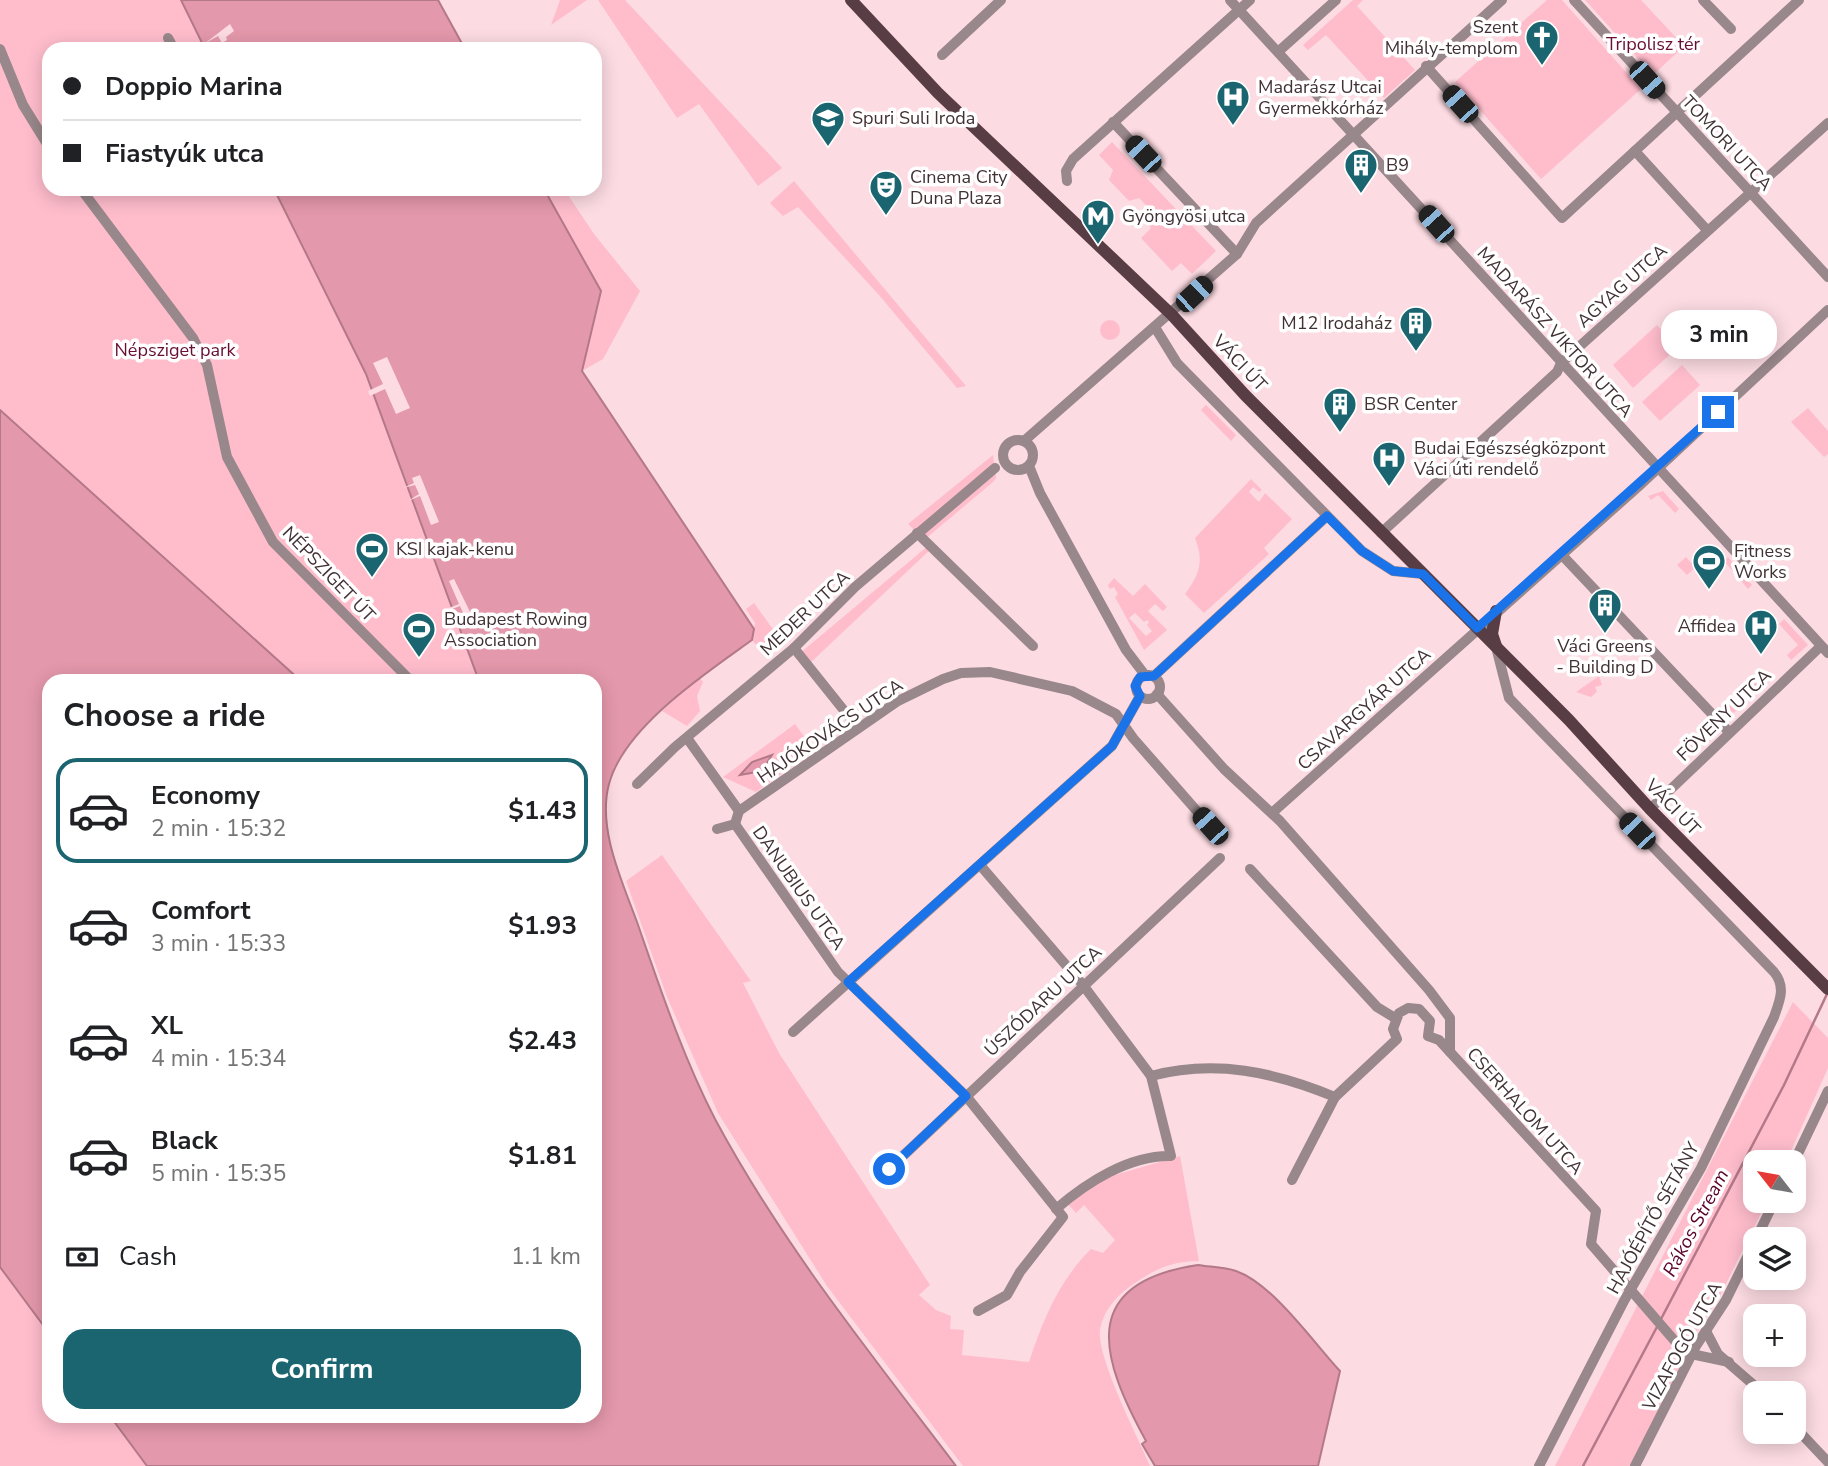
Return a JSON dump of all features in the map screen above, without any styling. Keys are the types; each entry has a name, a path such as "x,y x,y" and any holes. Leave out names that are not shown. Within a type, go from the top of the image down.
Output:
{"main road":[{"name":"VÁCI ÚT","path":"851,0 957,111 1172,315 1245,395 1496,646 1650,809 1828,989"},
{"path":"1496,611 1492,634 1496,646"}],"street":[{"path":"942,55 1001,0"},
{"name":"MADARÁSZ VIKTOR UTCA","path":"1230,0 1824,650"},
{"path":"1067,181 1066,171 1073,159 1250,0"},
{"path":"1279,51 1336,0"},
{"path":"1027,444 1063,405 1156,329 1237,254 1256,223 1426,66 1502,0"},
{"name":"TOMORI UTCA","path":"1574,0 1828,277"},
{"path":"1703,0 1731,29"},
{"path":"1426,66 1562,218 1799,0"},
{"path":"168,38 170,42"},
{"path":"0,48 23,105 42,136"},
{"path":"1113,122 1237,254"},
{"name":"AGYAG UTCA","path":"1381,533 1557,372 1561,363 1828,123"},
{"path":"1635,151 1707,230"},
{"name":"NÉPSZIGET ÚT","path":"86,196 157,288 203,356 216,394 227,457 273,542 404,674"},
{"name":"CSAVARGYÁR UTCA","path":"1272,813 1639,486 1828,310"},
{"path":"1156,329 1177,363 1362,551 1393,571 1423,574"},
{"path":"1026,468 1009,468 1003,456 1009,443 1027,444"},
{"path":"1026,468 1033,458 1027,444"},
{"name":"MEDER UTCA","path":"637,784 794,648 855,587 995,468"},
{"path":"1026,468 1126,650 1146,677 1159,682 1154,696"},
{"path":"1639,486 1652,481 1668,481"},
{"path":"1140,696 1135,686 1327,516"},
{"path":"917,533 1033,646"},
{"path":"1561,554 1729,732"},
{"name":"HAJÓÉPÍTŐ SÉTÁNY","path":"1496,646 1509,698 1781,980 1779,1001 1768,1030 1701,1168 1631,1291 1539,1466"},
{"path":"794,648 858,728"},
{"name":"FÖVENY UTCA","path":"1650,809 1729,732 1824,650"},
{"name":"HAJÓKOVÁCS UTCA","path":"739,811 858,728 925,686 961,673 1012,676 1072,691 1115,714 1124,728"},
{"path":"1140,696 1154,696 1224,769 1272,813 1429,990 1450,1018 1450,1052"},
{"path":"793,1032 1112,746 1140,696"},
{"path":"1124,728 1210,826"},
{"name":"DANUBIUS UTCA","path":"687,738 739,811"},
{"path":"717,829 735,824 739,811"},
{"name":"DANUBIUS UTCA","path":"735,824 782,895 848,982 966,1096 1063,1217 1020,1272 1007,1295 978,1311"},
{"name":"ÚSZÓDARU UTCA","path":"889,1169 1220,858"},
{"path":"980,865 1083,985 1152,1076 1171,1156 1143,1161 1108,1173 1077,1191 1056,1209"},
{"path":"1250,869 1377,1007 1395,1017 1393,1028 1397,1039 1335,1097 1292,1180"},
{"name":"CSERHALOM UTCA","path":"1395,1017 1403,1010 1413,1008 1427,1016 1430,1026 1428,1036 1439,1040 1596,1211 1591,1244 1631,1291"},
{"path":"1152,1076 1178,1069 1247,1069 1296,1082 1335,1097"},
{"path":"1800,1150 1828,1091"},
{"name":"VIZAFOGÓ UTCA","path":"1635,1466 1692,1354 1732,1290 1743,1267"},
{"path":"1631,1291 1669,1334 1692,1354 1728,1362"},
{"path":"1706,1331 1715,1350 1749,1381"},
{"path":"1806,1439 1828,1462"}],"green space":[{"name":"Népsziget park","path":"0,0 181,0 202,42 42,42 42,196 277,196 366,374 476,674 293,674 0,410"},
{"path":"560,0 587,0 551,25"},
{"path":"598,0 625,0 782,168 758,186 699,104 677,118"},
{"path":"1353,0 1363,0 1357,6 1415,70 1384,98 1326,35 1308,50 1303,45"},
{"path":"1547,0 1562,0 1641,89 1541,179 1455,82"},
{"name":"Tripolisz tér","path":"1585,0 1641,0 1684,46 1653,75"},
{"path":"1112,142 1216,251 1192,274 1181,263 1172,271 1141,238 1151,228 1144,219 1152,211 1139,198 1129,201 1109,180 1113,170 1099,155"},
{"path":"794,181 966,386 957,388 879,295 798,207 783,216 770,203"},
{"path":"548,196 569,196 594,234 640,291 603,359 582,371 601,291"},
{"path":"1110,320 1117,323 1120,330 1117,337 1110,340 1103,337 1100,330 1103,323"},
{"path":"1657,325 1677,348 1633,388 1613,365"},
{"path":"1682,365 1700,385 1660,421 1642,402"},
{"path":"1206,405 1236,435 1231,441 1201,410"},
{"path":"1808,408 1828,431 1828,454 1824,457 1791,422"},
{"path":"993,455 996,478 993,482 924,540 908,524"},
{"path":"1251,479 1262,490 1259,492 1253,487 1249,492 1259,502 1265,493 1292,519 1264,548 1269,554 1204,613 1185,594 1199,567 1195,538"},
{"path":"1663,491 1679,509 1675,513 1658,495 1651,500 1648,496"},
{"path":"929,545 932,548 808,665 799,654"},
{"path":"1702,554 1706,558 1687,575 1677,565 1686,557 1691,563"},
{"path":"1728,557 1752,585 1748,589 1724,561"},
{"path":"1114,578 1133,596 1145,584 1167,607 1163,611 1155,604 1148,611 1167,630 1144,650 1115,597 1118,594 1114,587 1110,589 1108,585","holes":["1135,613 1144,622 1149,622 1147,625 1152,631 1146,636 1129,618"]},
{"path":"754,603 780,639 762,652 752,640 755,623 746,609"},
{"path":"1784,619 1808,645 1791,660 1787,655 1798,645 1779,624"},
{"path":"1599,676 1602,685 1595,687 1597,692 1591,697 1576,692"},
{"path":"699,677 703,682 697,696 700,711 687,726 662,711"},
{"path":"1756,682 1761,687 1729,717 1721,707 1741,688 1747,690"},
{"path":"795,724 814,750 756,792 723,777"},
{"path":"1709,725 1714,730 1691,751 1686,746"},
{"path":"662,855 751,981 743,983 779,1053 930,1285 919,1295 936,1310 951,1316 950,1329 964,1330 962,1355 1029,1362 1046,1316 1069,1275 1091,1249 1103,1253 1115,1240 1084,1205 1076,1213 1066,1202 1108,1177 1180,1156 1199,1261 1166,1266 1135,1283 1113,1303 1100,1329 1104,1358 1150,1466 963,1466 827,1286 718,1113 667,997 626,881"},
{"path":"1793,1002 1828,1038 1828,1068 1791,1150 1743,1150 1743,1213 1761,1213 1754,1227 1743,1227 1743,1249 1718,1300 1697,1331 1630,1466 1555,1466"},
{"path":"0,1267 42,1324 42,1423 115,1423 147,1466 0,1466"}],"shaded area":[{"path":"181,0 438,0 461,42 202,42"},
{"path":"277,196 548,196 601,291 582,371 754,629 752,640 690,685 649,722 631,742 618,763 609,784 606,818 618,872 693,1071 715,1119 741,1165 798,1254 956,1466 147,1466 115,1423 602,1423 602,674 476,674 366,374"},
{"path":"0,410 293,674 42,674 42,1324 0,1267"},
{"path":"772,755 762,771 740,775 752,762"},
{"path":"1198,1265 1236,1271 1264,1288 1292,1315 1340,1371 1318,1466 1155,1466 1142,1444 1146,1441 1118,1381 1111,1354 1109,1329 1116,1307 1132,1289 1159,1274"}],"pier":[{"path":"230,24 234,31 224,42 218,36 207,42"},
{"path":"387,357 410,408 396,414 385,389 370,396 368,391 383,384 373,363"},
{"path":"420,475 439,522 431,525 420,496 408,501 419,494 415,485 403,488 414,483 412,478"},
{"path":"454,579 472,616 465,619 464,616 454,620 452,617 463,613 460,606 450,610 449,608 459,604 449,581"}],"waterway":[{"name":"Rákos Stream","path":"1661,1319 1784,1085 1827,994"},
{"name":"Rákos Stream","path":"1583,1466 1658,1325"}],"place":[{"name":"Szent Mihály-templom","path":"1542,67"},
{"name":"Madarász Utcai Gyermekkórház","path":"1233,127"},
{"name":"Spuri Suli Iroda","path":"828,148"},
{"name":"B9","path":"1361,195"},
{"name":"Cinema City Duna Plaza","path":"886,217"},
{"name":"Gyöngyösi utca","path":"1098,246"},
{"name":"M12 Irodaház","path":"1416,353"},
{"name":"BSR Center","path":"1340,434"},
{"name":"Budai Egészségközpont Váci úti rendelő","path":"1389,488"},
{"name":"KSI kajak-kenu","path":"372,579"},
{"name":"Fitness Works","path":"1709,591"},
{"name":"Váci Greens - Building D","path":"1605,635"},
{"name":"Affidea","path":"1761,656"},
{"name":"Budapest Rowing Association","path":"419,659"}],"route":[{"path":"889,1169 966,1096 848,982 1112,746 1140,696 1135,686 1140,677 1148,674 1154,676 1327,516 1362,551 1393,571 1423,574 1477,628 1639,486 1718,412"}]}
